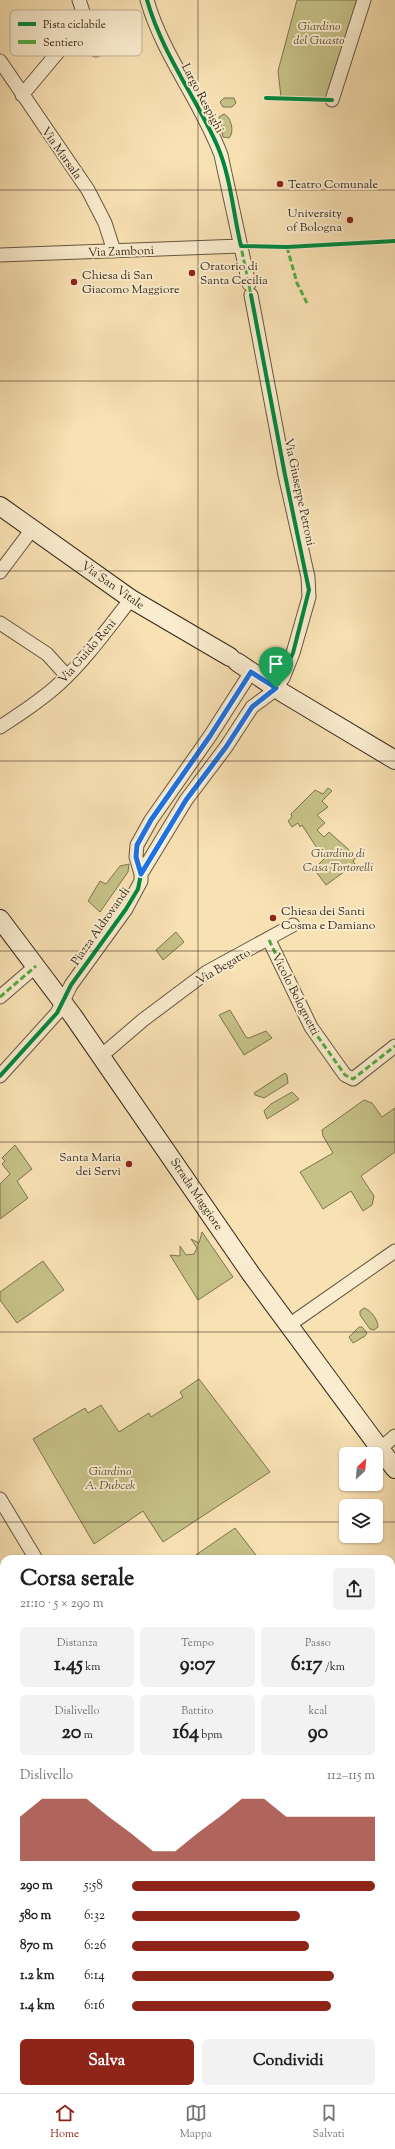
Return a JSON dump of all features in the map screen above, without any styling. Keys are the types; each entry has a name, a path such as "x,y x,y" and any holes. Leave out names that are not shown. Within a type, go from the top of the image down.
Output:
{"street":[{"path":"79,0 82,10"},
{"name":"Largo Respighi","path":"148,0 168,53 218,147 250,290"},
{"path":"332,100 364,0"},
{"path":"22,94 54,56"},
{"name":"Via Marsala","path":"0,60 88,190 105,223 114,251"},
{"name":"Via Zamboni","path":"0,255 241,246"},
{"name":"Via Giuseppe Petroni","path":"250,290 285,475 310,590 293,654 276,688"},
{"name":"Via San Vitale","path":"0,506 131,599 395,760"},
{"path":"0,572 33,528"},
{"name":"Via Guido Reni","path":"0,727 52,690 67,676 91,650 131,599"},
{"path":"0,623 47,654 67,676"},
{"name":"Piazza Aldrovandi","path":"141,874 136,857 137,845 151,820 210,736 239,664"},
{"name":"Piazza Aldrovandi","path":"0,1076 57,1013 70,985 126,909 138,889 141,874 186,800 226,747 252,707 276,688"},
{"path":"210,736 226,747"},
{"name":"Strada Maggiore","path":"0,919 63,1002 289,1325 379,1447"},
{"name":"Via Begatto","path":"101,1056 137,1025 207,972 269,940 293,925"},
{"name":"Vicolo Bolognetti","path":"269,940 311,1027 345,1075 353,1079 395,1046"},
{"path":"0,997 36,966"},
{"path":"289,1325 395,1251"},
{"path":"382,1447 395,1436"},
{"name":"Strada Maggiore","path":"383,1453 395,1469"},
{"path":"0,1499 34,1555"}],"green space":[{"name":"Giardino del Guasto","path":"297,0 360,0 326,98 281,97 278,71"},
{"path":"224,98 234,98 236,103 232,107 223,107 220,102"},
{"path":"224,114 229,118 232,129 229,138 223,137 219,117"},
{"name":"Giardino di Casa Tortorelli","path":"328,788 332,791 322,801 328,807 317,815 325,823 317,830 324,837 329,832 357,857 353,861 355,864 326,885 314,869 324,859 302,825 300,827 298,823 292,827 288,821 292,817 291,814 315,790 323,794"},
{"path":"129,864 128,872 100,912 88,901 100,881 106,884 120,866"},
{"path":"176,932 184,942 163,960 156,950"},
{"path":"230,1010 246,1037 249,1038 266,1031 272,1038 244,1055 219,1015"},
{"path":"285,1073 287,1075 288,1083 264,1098 255,1095 254,1093"},
{"path":"292,1092 299,1099 267,1119 264,1111 271,1104"},
{"path":"364,1100 372,1103 382,1117 395,1108 395,1152 361,1176 374,1196 372,1205 363,1211 351,1191 323,1209 300,1172 333,1153 323,1136 322,1130"},
{"path":"15,1145 32,1169 17,1181 28,1198 0,1219 0,1184 10,1174 2,1164 5,1161 2,1158"},
{"path":"202,1232 233,1277 198,1300 170,1255 180,1256 180,1246 186,1255 194,1254 197,1248 191,1239 199,1243"},
{"path":"43,1261 64,1290 17,1323 0,1300 0,1292"},
{"path":"364,1308 372,1313 377,1321 378,1327 374,1330 370,1329 360,1315 360,1311"},
{"path":"359,1327 362,1327 367,1333 365,1336 353,1343 349,1337"},
{"name":"Giardino A. Dubcek","path":"199,1379 270,1472 163,1542 143,1511 94,1544 33,1439 85,1408 88,1413 101,1405 119,1432 149,1413 151,1417 183,1397 180,1392"},
{"path":"235,1528 256,1555 196,1555"}],"marked path":[{"path":"240,242 251,295"},
{"path":"287,247 297,283 307,303"},
{"path":"269,940 311,1027 345,1075 353,1079 395,1046"},
{"path":"0,997 36,966"}],"cycle path":[{"path":"147,0 161,38 208,127 222,157 229,182 241,246 287,247 395,241"},
{"path":"266,98 332,100"},
{"path":"0,1076 57,1013 71,985 126,909 138,889 141,874 186,800 226,747 252,707 276,688 293,653 309,590 285,475 251,295"}],"place":[{"name":"Teatro Comunale","path":"280,184"},
{"name":"University of Bologna","path":"350,220"},
{"name":"Oratorio di Santa Cecilia","path":"192,273"},
{"name":"Chiesa di San Giacomo Maggiore","path":"74,282"},
{"name":"Chiesa dei Santi Cosma e Damiano","path":"273,918"},
{"name":"Santa Maria dei Servi","path":"129,1164"}],"route":[{"path":"251,672 276,688 252,707 226,747 186,800 163,836 147,867 141,874 135,851 137,845 151,820 210,736 251,672"}]}
